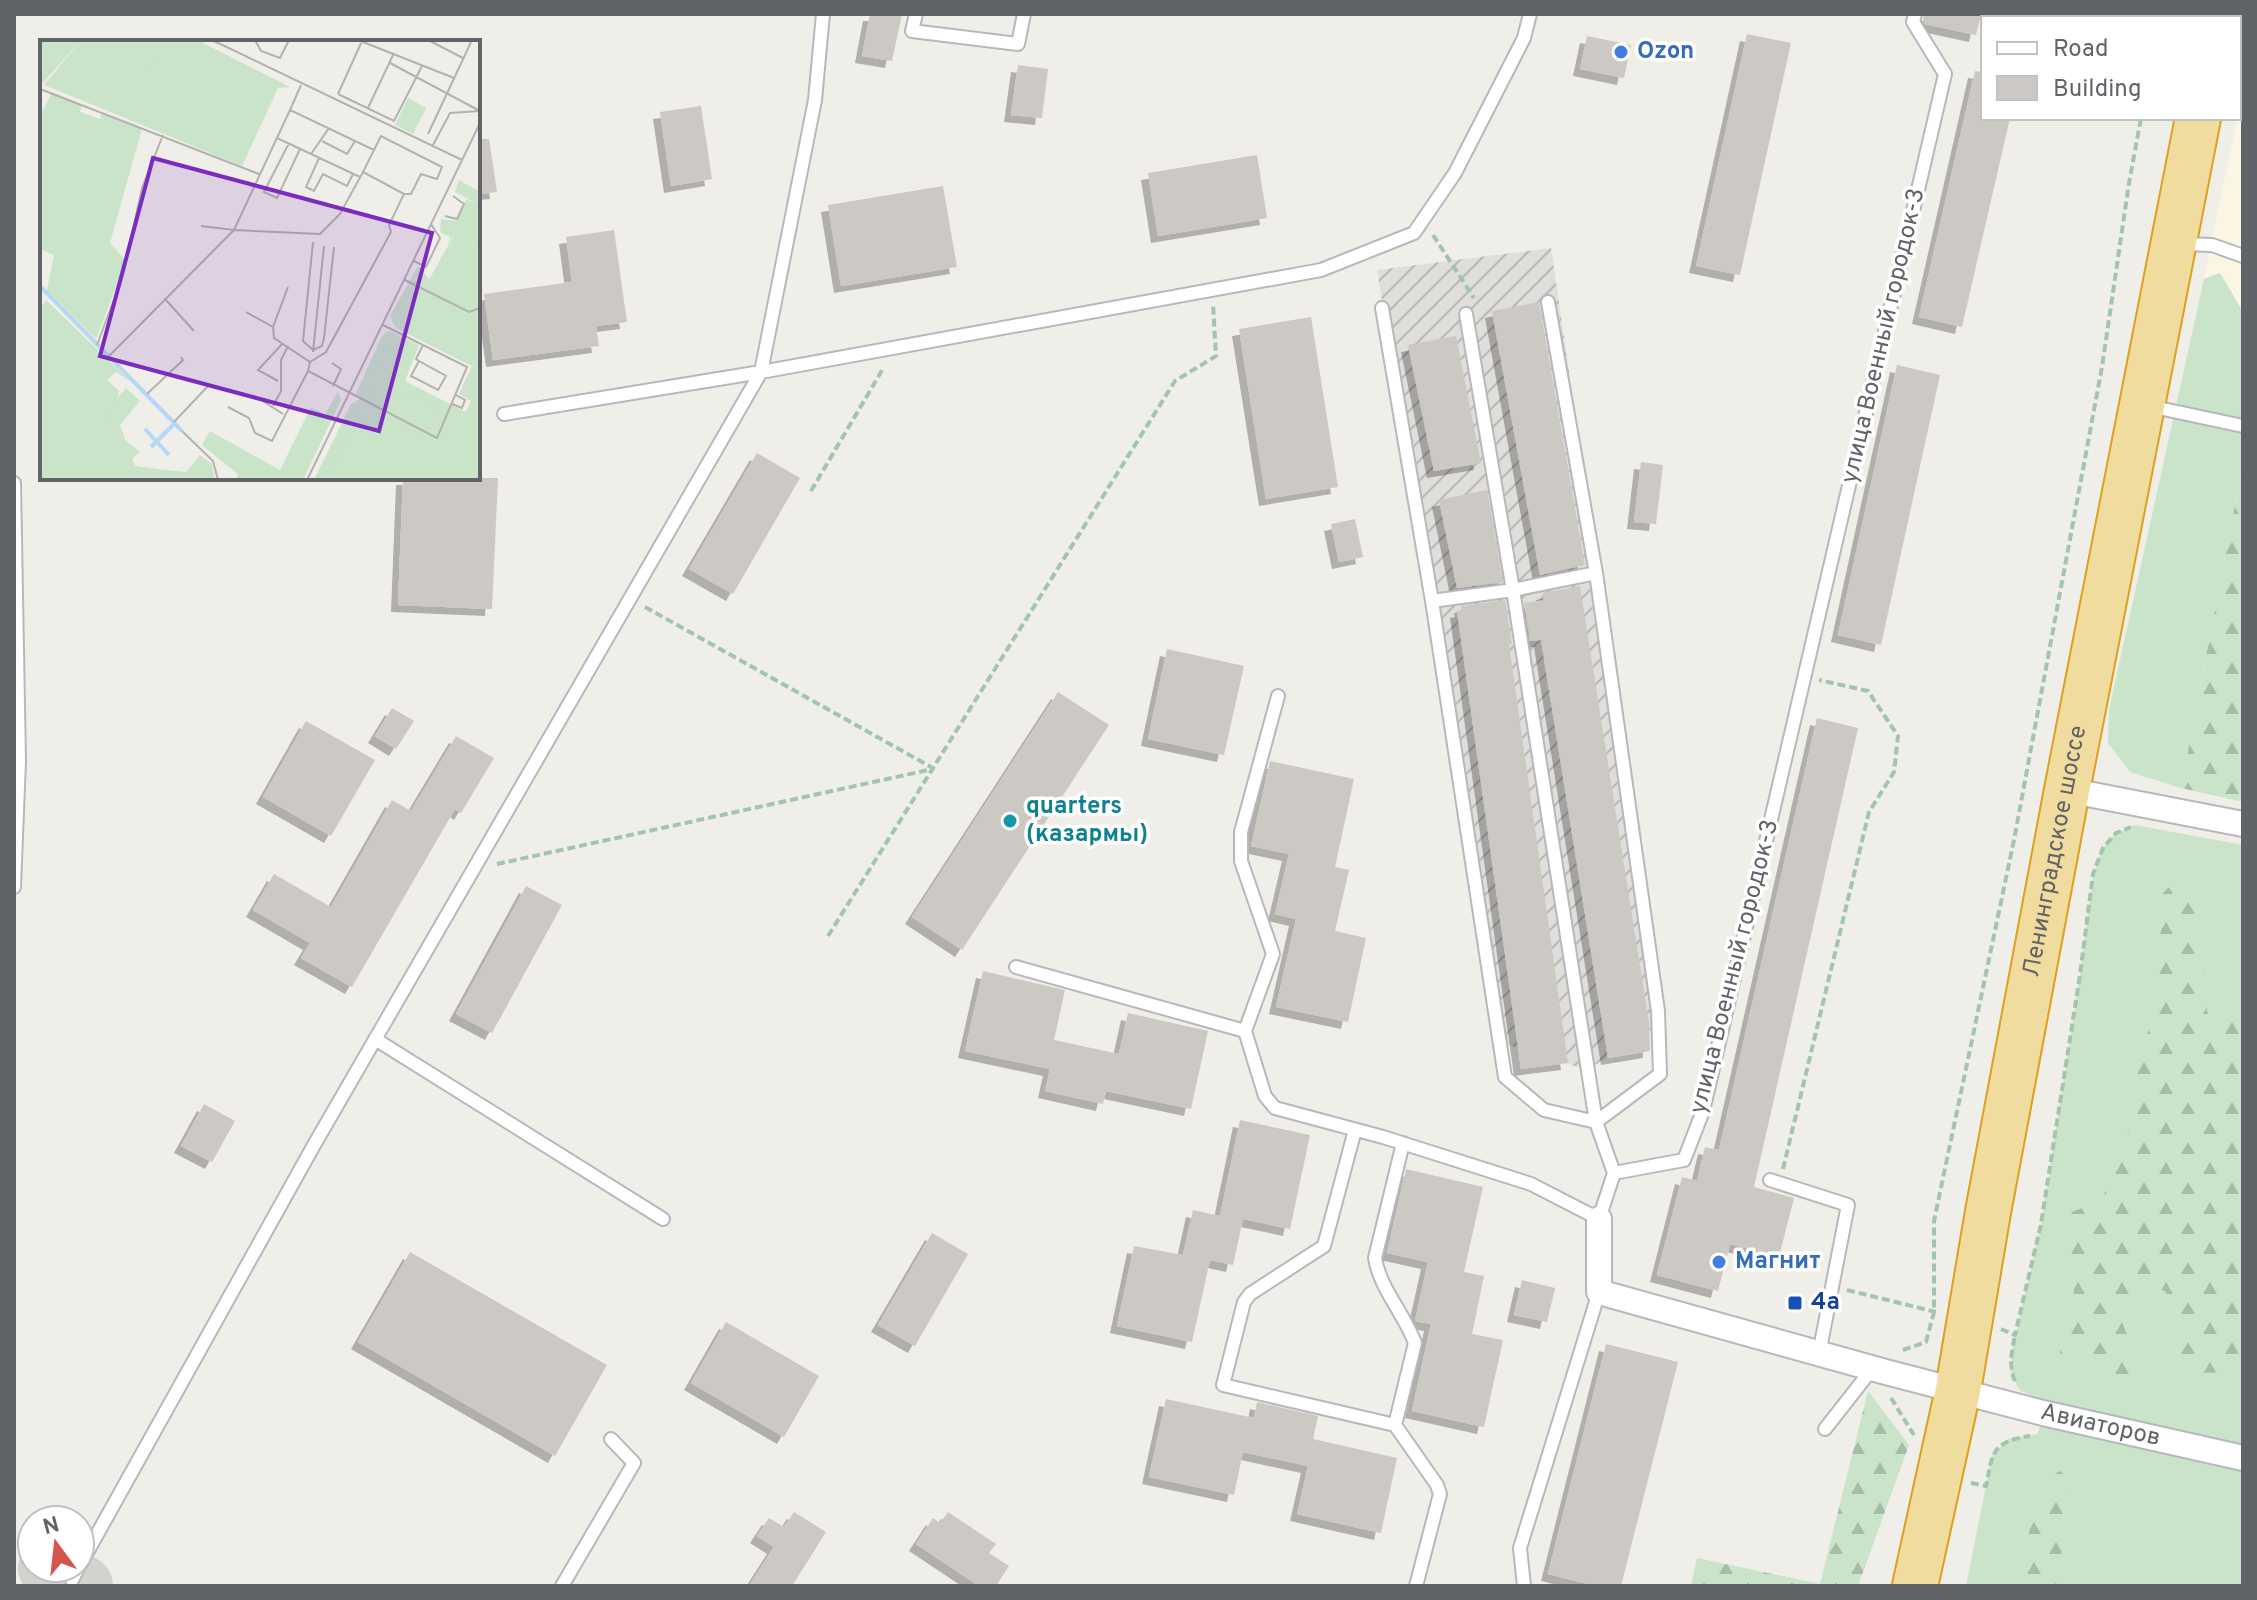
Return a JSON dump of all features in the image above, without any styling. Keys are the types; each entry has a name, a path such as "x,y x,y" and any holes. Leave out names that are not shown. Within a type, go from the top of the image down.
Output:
{"highway":[{"name":"Ленинградское шоссе","path":"1915,1586 1929,1460 1958,1390 1952,1314 1988,1212 2198,120"}],"street":[{"path":"2067,790 2243,824"},
{"path":"1599,1219 1599,1292"},
{"name":"Авиаторов","path":"1599,1292 2043,1413 2243,1458"}],"lane":[{"path":"96,1537 375,1039 761,372 815,100 823,14"},
{"path":"916,14 912,31 1018,44 1024,14"},
{"path":"504,414 761,372 1321,270 1414,233 1455,173 1524,38 1530,14"},
{"name":"улица Военный городок-3","path":"1614,1173 1684,1160 1703,1111 1945,74 1913,22 1915,14"},
{"path":"2174,244 2212,245 2243,256"},
{"path":"1382,308 1432,601 1505,1077 1544,1110 1596,1122 1660,1074 1658,1011 1596,573 1548,302"},
{"path":"1278,696 1241,832 1241,861 1273,954 1245,1031 1265,1096 1275,1108 1403,1143 1531,1184 1599,1219 1614,1173 1596,1122 1513,590 1466,314"},
{"path":"2142,405 2243,426"},
{"path":"14,483 19,761 14,887"},
{"path":"1432,601 1513,590 1596,573"},
{"path":"1016,967 1245,1031"},
{"path":"375,1039 663,1219"},
{"path":"1355,1130 1324,1246 1250,1294 1244,1302 1223,1385 1395,1425 1437,1485 1440,1494 1416,1586"},
{"path":"1395,1425 1415,1343 1378,1274 1375,1258 1403,1143"},
{"path":"1775,1182 1848,1205 1819,1354"},
{"path":"1524,1586 1520,1548 1599,1292"},
{"path":"1825,1429 1877,1370"},
{"path":"562,1586 634,1463 611,1439"}],"path":[{"path":"1952,1314 1934,1221 2034,733 2102,367 2141,120"},
{"path":"1423,219 1481,308 1470,341"},
{"path":"828,936 1175,381 1216,356 1212,290"},
{"path":"811,491 895,347"},
{"path":"630,598 933,769"},
{"path":"1775,1182 1869,812 1894,772 1898,736 1868,691 1804,677"},
{"path":"474,869 933,769"},
{"path":"1952,1314 1926,1342 1906,1350 1889,1349 1877,1370 1878,1381 1929,1460 1986,1486 1992,1455 2008,1439 2038,1434 2046,1401 2019,1390 2011,1372 2011,1356 2041,1224 2093,874 2103,848 2116,833 2135,825"},
{"path":"1833,1286 1952,1314 2015,1335"}],"shaded area":[{"path":"2243,86 2243,312 2220,273 2204,279 2237,120 2241,120"},
{"path":"1551,248 1664,1022 1587,1070 1499,1042 1443,662 1377,270"}],"green space":[{"path":"2220,273 2243,312 2243,463 2181,788 2130,772 2108,743 2109,710 2204,279"},
{"path":"2243,463 2243,802 2181,788"},
{"path":"2135,825 2243,845 2243,1586 1966,1586 1992,1455 2008,1439 2038,1434 2046,1402 2019,1390 2011,1372 2011,1356 2041,1224 2093,874 2103,848 2116,833"},
{"path":"2172,884 2183,884 2193,896 2201,919 2209,1018 2243,1012 2243,1353 2236,1354 2223,1372 2198,1372 2176,1363 2171,1301 2165,1291 2154,1288 2124,1307 2121,1319 2141,1372 2134,1381 2118,1381 2060,1353 2074,1295 2069,1213 2101,1201 2126,1148 2133,1091 2159,988 2161,921 2157,899"},
{"path":"1868,1391 1909,1445 1858,1586 1691,1586 1697,1558 1820,1584"},
{"path":"2076,1465 2056,1586 2018,1586 2032,1519 2056,1473"}],"building":[{"path":"870,14 902,14 892,61 862,56"},
{"path":"1924,14 1981,14 1976,35 1925,24"},
{"path":"1747,34 1791,43 1740,275 1696,266"},
{"path":"1587,36 1631,45 1624,78 1580,69"},
{"path":"1018,65 1048,69 1042,118 1011,115"},
{"path":"1975,71 1981,72 1981,120 2010,120 1962,327 1919,317"},
{"path":"701,106 712,179 671,186 660,112"},
{"path":"480,139 489,139 497,192 480,194"},
{"path":"1257,155 1267,218 1158,236 1148,173"},
{"path":"943,186 957,267 841,286 828,205"},
{"path":"614,230 627,322 596,326 599,346 493,360 484,294 572,282 566,237"},
{"path":"1539,302 1585,565 1540,575 1492,311"},
{"path":"1311,317 1338,487 1266,499 1239,329"},
{"path":"1456,336 1481,463 1434,471 1408,345"},
{"path":"1897,365 1940,375 1881,645 1838,635"},
{"path":"757,453 800,478 733,594 689,569"},
{"path":"1641,462 1663,465 1656,524 1634,522"},
{"path":"498,478 492,609 398,605 403,480"},
{"path":"1487,490 1503,582 1457,588 1439,500"},
{"path":"1355,519 1363,557 1339,562 1331,524"},
{"path":"1580,586 1649,1023 1650,1051 1608,1058 1541,640 1530,641 1524,603 1544,600 1543,593"},
{"path":"1505,600 1568,1063 1521,1069 1457,611 1462,610 1461,606"},
{"path":"1167,649 1244,666 1224,755 1148,739"},
{"name":"quarters (казармы)","path":"1058,692 1109,725 962,950 912,917"},
{"path":"392,708 414,721 396,749 375,736"},
{"path":"1817,718 1858,728 1754,1187 1794,1198 1779,1257 1730,1244 1718,1291 1657,1275 1682,1177 1697,1181 1705,1147 1719,1150"},
{"path":"306,721 375,760 331,836 263,797"},
{"path":"456,736 494,758 461,813 455,809 352,987 301,958 310,943 253,910 274,874 331,907 392,800 411,811"},
{"path":"1270,761 1354,779 1335,867 1349,870 1335,931 1366,938 1348,1022 1276,1007 1296,919 1275,914 1289,854 1251,846"},
{"path":"526,886 562,905 492,1033 456,1014"},
{"path":"983,971 1065,990 1054,1040 1119,1054 1128,1013 1208,1031 1191,1109 1106,1091 1103,1104 1045,1091 1050,1069 965,1051"},
{"path":"204,1104 235,1121 212,1162 181,1146"},
{"path":"1240,1120 1310,1135 1290,1229 1243,1219 1233,1265 1210,1260 1192,1342 1117,1326 1134,1246 1183,1255 1193,1210 1220,1216"},
{"path":"1406,1169 1483,1187 1464,1272 1484,1276 1472,1334 1503,1340 1484,1427 1412,1411 1431,1324 1415,1321 1428,1262 1387,1253"},
{"path":"932,1233 968,1254 915,1346 878,1325"},
{"path":"410,1252 607,1365 555,1456 358,1342"},
{"path":"1522,1280 1555,1288 1547,1322 1514,1315"},
{"path":"726,1322 819,1376 784,1437 691,1383"},
{"path":"1606,1344 1678,1362 1621,1586 1596,1586 1548,1574"},
{"path":"1166,1399 1254,1418 1257,1402 1318,1416 1313,1439 1397,1458 1381,1533 1297,1514 1308,1466 1243,1452 1234,1495 1149,1477"},
{"path":"794,1512 826,1532 792,1586 749,1586 774,1547 757,1536 769,1518 784,1527"},
{"path":"948,1512 996,1544 989,1553 1009,1566 996,1586 979,1586 916,1544 933,1518 940,1523"}],"taxiway":[{"path":"78,1584 82,1586"}],"place":[{"name":"Ozon","path":"1621,52"},
{"name":"quarters (казармы)","path":"1010,821"},
{"name":"Магнит","path":"1719,1262"},
{"name":"4а","path":"1795,1303"}]}
